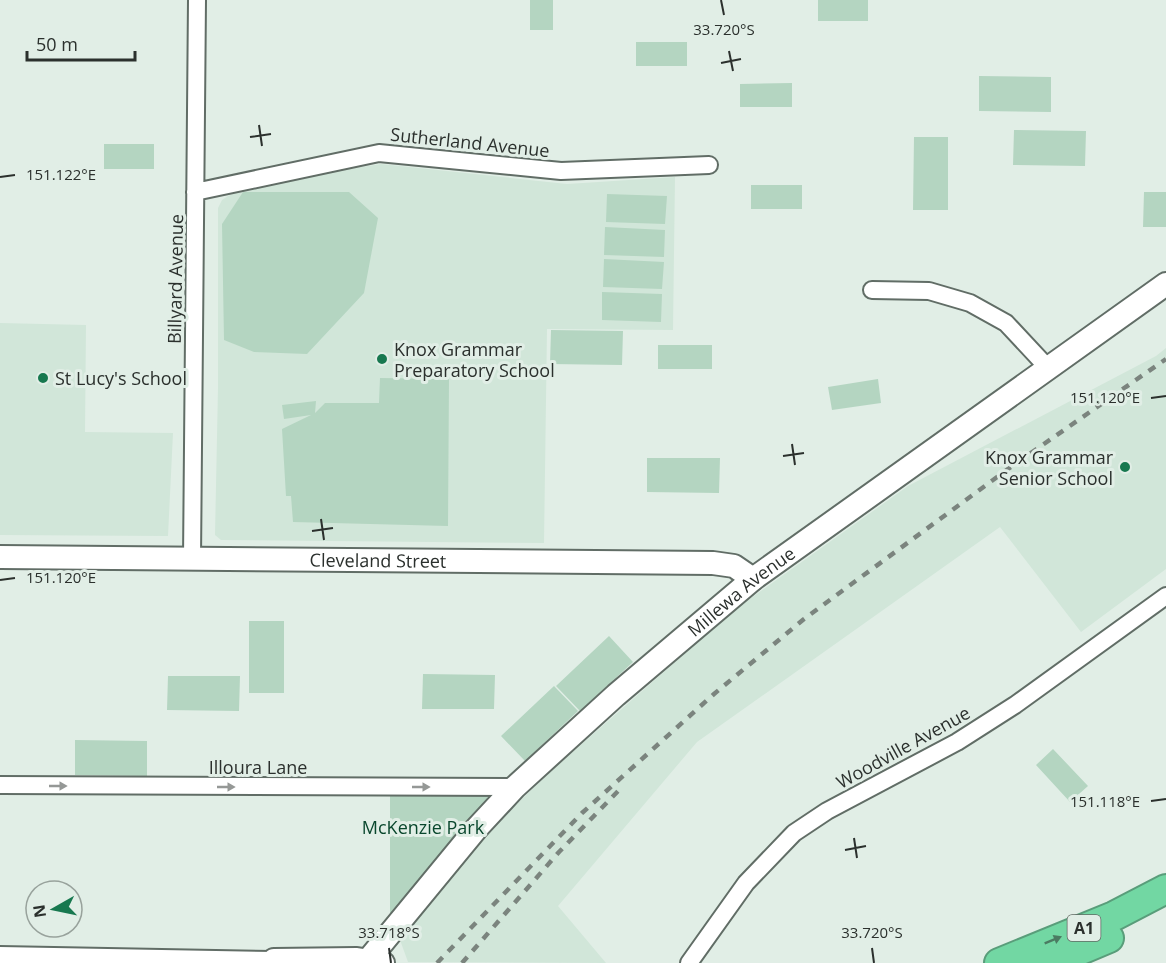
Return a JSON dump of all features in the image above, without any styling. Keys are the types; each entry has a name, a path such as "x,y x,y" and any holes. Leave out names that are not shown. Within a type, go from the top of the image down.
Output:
{"highway":[{"name":"A1","path":"999,963 1114,916 1166,890"},
{"name":"A1","path":"1050,963 1107,940 1166,907"}],"street":[{"name":"Billyard Avenue","path":"192,559 197,0"},
{"name":"Sutherland Avenue","path":"195,192 380,153 561,171 709,165"},
{"name":"Millewa Avenue","path":"377,961 476,829 515,787 616,695 753,579 1166,284"},
{"path":"872,290 929,291 970,303 1006,323 1048,368"},
{"name":"Cleveland Street","path":"0,557 713,563 734,566 753,579"},
{"name":"Woodville Avenue","path":"689,963 746,883 794,833 827,812 957,742 1015,705 1166,596"},
{"name":"Illoura Lane","path":"0,785 515,787"},
{"path":"0,955 377,961"}],"shaded area":[{"name":"Knox Grammar Preparatory School","path":"381,164 567,184 675,177 673,330 547,329 544,543 221,540 215,535 218,208 222,200 228,196 259,183"},
{"name":"St Lucy's School","path":"0,323 86,325 85,432 173,433 168,536 0,535"},
{"path":"1166,348 1166,569 1081,632 1000,527 697,742 558,906 606,963 408,962 400,940 478,841 549,773 733,611 908,486 1156,356"}],"green space":[{"path":"530,0 553,0 553,30 530,30"},
{"path":"818,0 868,0 868,21 818,21"},
{"path":"636,42 687,42 687,66 636,66"},
{"path":"979,76 1051,77 1051,112 979,111"},
{"path":"792,83 792,107 740,107 740,84"},
{"path":"1014,130 1086,131 1085,166 1013,165"},
{"path":"914,137 948,137 948,210 913,210"},
{"path":"104,144 154,144 154,169 104,169"},
{"path":"751,185 802,185 802,209 751,209"},
{"path":"243,192 349,192 378,218 364,293 307,354 254,352 224,340 222,224"},
{"path":"1144,192 1166,192 1166,227 1143,227"},
{"path":"607,194 667,196 665,224 606,222"},
{"path":"605,227 665,230 664,257 604,255"},
{"path":"604,259 664,262 662,289 603,287"},
{"path":"602,292 662,294 661,322 602,320"},
{"path":"551,330 623,331 622,365 550,364"},
{"path":"658,345 712,345 712,369 658,369"},
{"path":"380,378 449,379 448,526 293,522 291,496 286,496 282,429 311,415 284,419 282,405 316,401 315,413 325,403 379,403"},
{"path":"878,379 881,403 832,410 828,387"},
{"path":"647,458 720,458 719,493 647,492"},
{"path":"249,621 284,621 284,693 249,693"},
{"path":"609,636 633,662 580,711 556,686"},
{"path":"423,674 495,675 494,709 422,709"},
{"path":"168,676 240,676 239,711 167,710"},
{"path":"554,686 578,711 525,761 501,736"},
{"path":"75,740 147,741 147,776 75,775"},
{"path":"1053,749 1088,786 1070,802 1036,765"},
{"name":"McKenzie Park","path":"390,794 486,795 488,798 390,917"}],"railway":[{"path":"437,963 582,813 714,694 804,619 1008,469 1166,359"},
{"path":"462,963 559,852 622,787"}],"place":[{"name":"Knox Grammar Preparatory School","path":"382,359"},
{"name":"St Lucy's School","path":"43,378"},
{"name":"Knox Grammar Senior School","path":"1125,467"}]}
